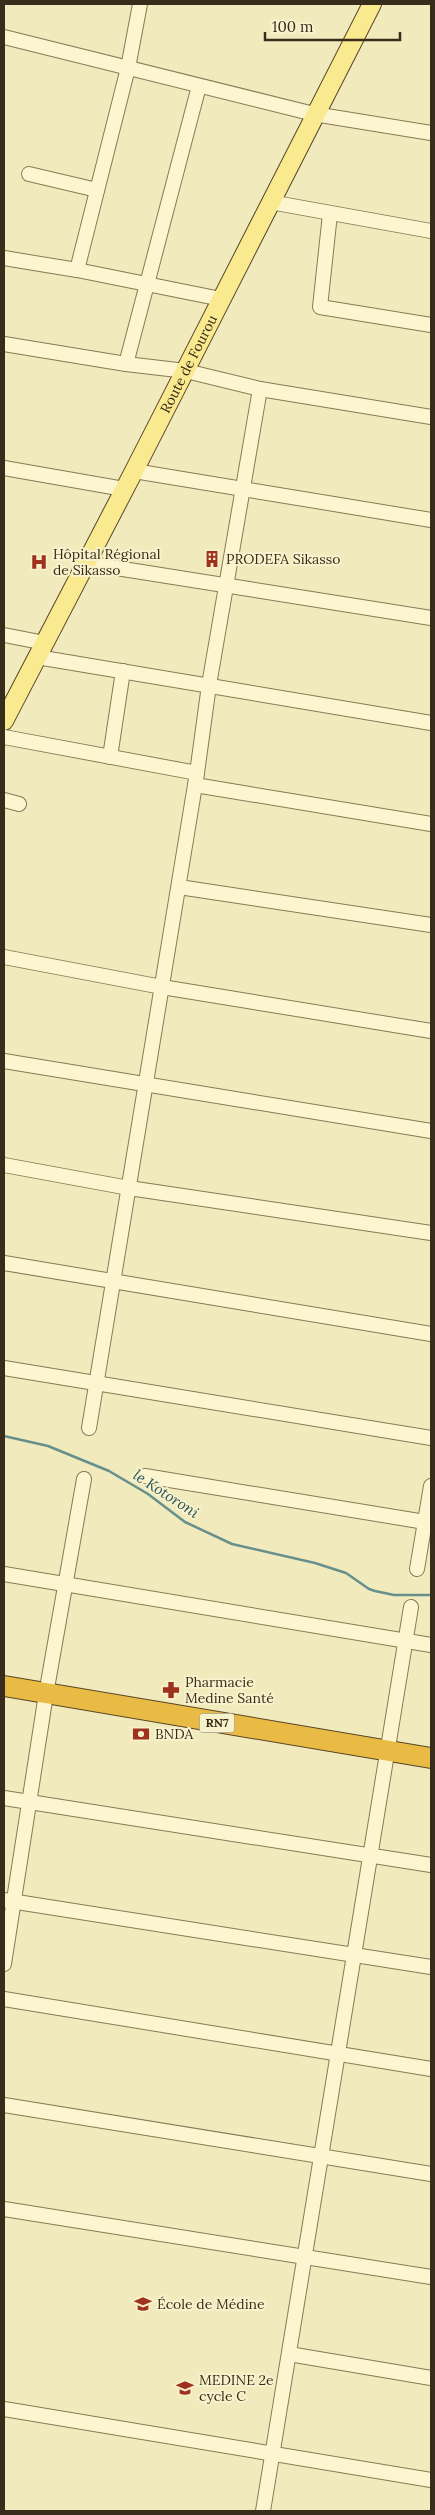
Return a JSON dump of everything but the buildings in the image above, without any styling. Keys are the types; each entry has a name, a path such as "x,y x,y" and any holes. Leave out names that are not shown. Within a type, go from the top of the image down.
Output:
{"highway":[{"name":"RN7","path":"4,1675 47,1688"},
{"name":"RN7","path":"4,1686 47,1688 388,1745 431,1758"},
{"name":"RN7","path":"388,1745 431,1746"}],"main road":[{"name":"Route de Fourou","path":"4,721 186,371 314,114 372,4"}],"street":[{"path":"78,270 128,68 140,4"},
{"path":"4,37 314,114 431,133"},
{"path":"126,364 199,86"},
{"path":"29,174 97,190"},
{"path":"270,202 431,231"},
{"path":"330,214 320,307 431,326"},
{"path":"4,258 78,270 221,299"},
{"path":"4,344 126,364 186,371 260,389 431,417"},
{"path":"89,1428 130,1188 196,779 209,685 260,389"},
{"path":"4,468 124,489"},
{"path":"134,471 431,520"},
{"path":"85,563 227,584 431,618"},
{"path":"4,635 41,650 123,671 431,723"},
{"path":"110,757 123,671"},
{"path":"4,738 110,757 196,779 431,824"},
{"path":"4,800 20,804"},
{"path":"178,887 431,925"},
{"path":"4,957 162,987 431,1031"},
{"path":"4,1061 145,1086 431,1131"},
{"path":"4,1165 130,1188 431,1233"},
{"path":"4,1263 431,1334"},
{"path":"4,1368 431,1438"},
{"path":"145,1476 428,1522"},
{"path":"4,1964 9,1901 84,1478"},
{"path":"417,1569 428,1522 431,1486"},
{"path":"4,1574 431,1645"},
{"path":"263,2511 411,1607"},
{"path":"4,1798 431,1865"},
{"path":"9,1901 431,1967"},
{"path":"4,1999 431,2069"},
{"path":"4,2105 431,2174"},
{"path":"4,2209 431,2277"},
{"path":"289,2354 431,2378"},
{"path":"4,2409 431,2480"}],"waterway":[{"name":"le Kotoroni","path":"4,1436 48,1446 109,1471 148,1494 185,1522 232,1544 315,1563 346,1573 375,1591 394,1595 431,1595"}],"place":[{"name":"PRODEFA Sikasso","path":"212,559"},
{"name":"Hôpital Régional de Sikasso","path":"39,562"},
{"name":"Pharmacie Medine Santé","path":"171,1690"},
{"name":"BNDA","path":"141,1734"},
{"name":"École de Médine","path":"143,2304"},
{"name":"MEDINE 2e cycle C","path":"185,2388"}]}
